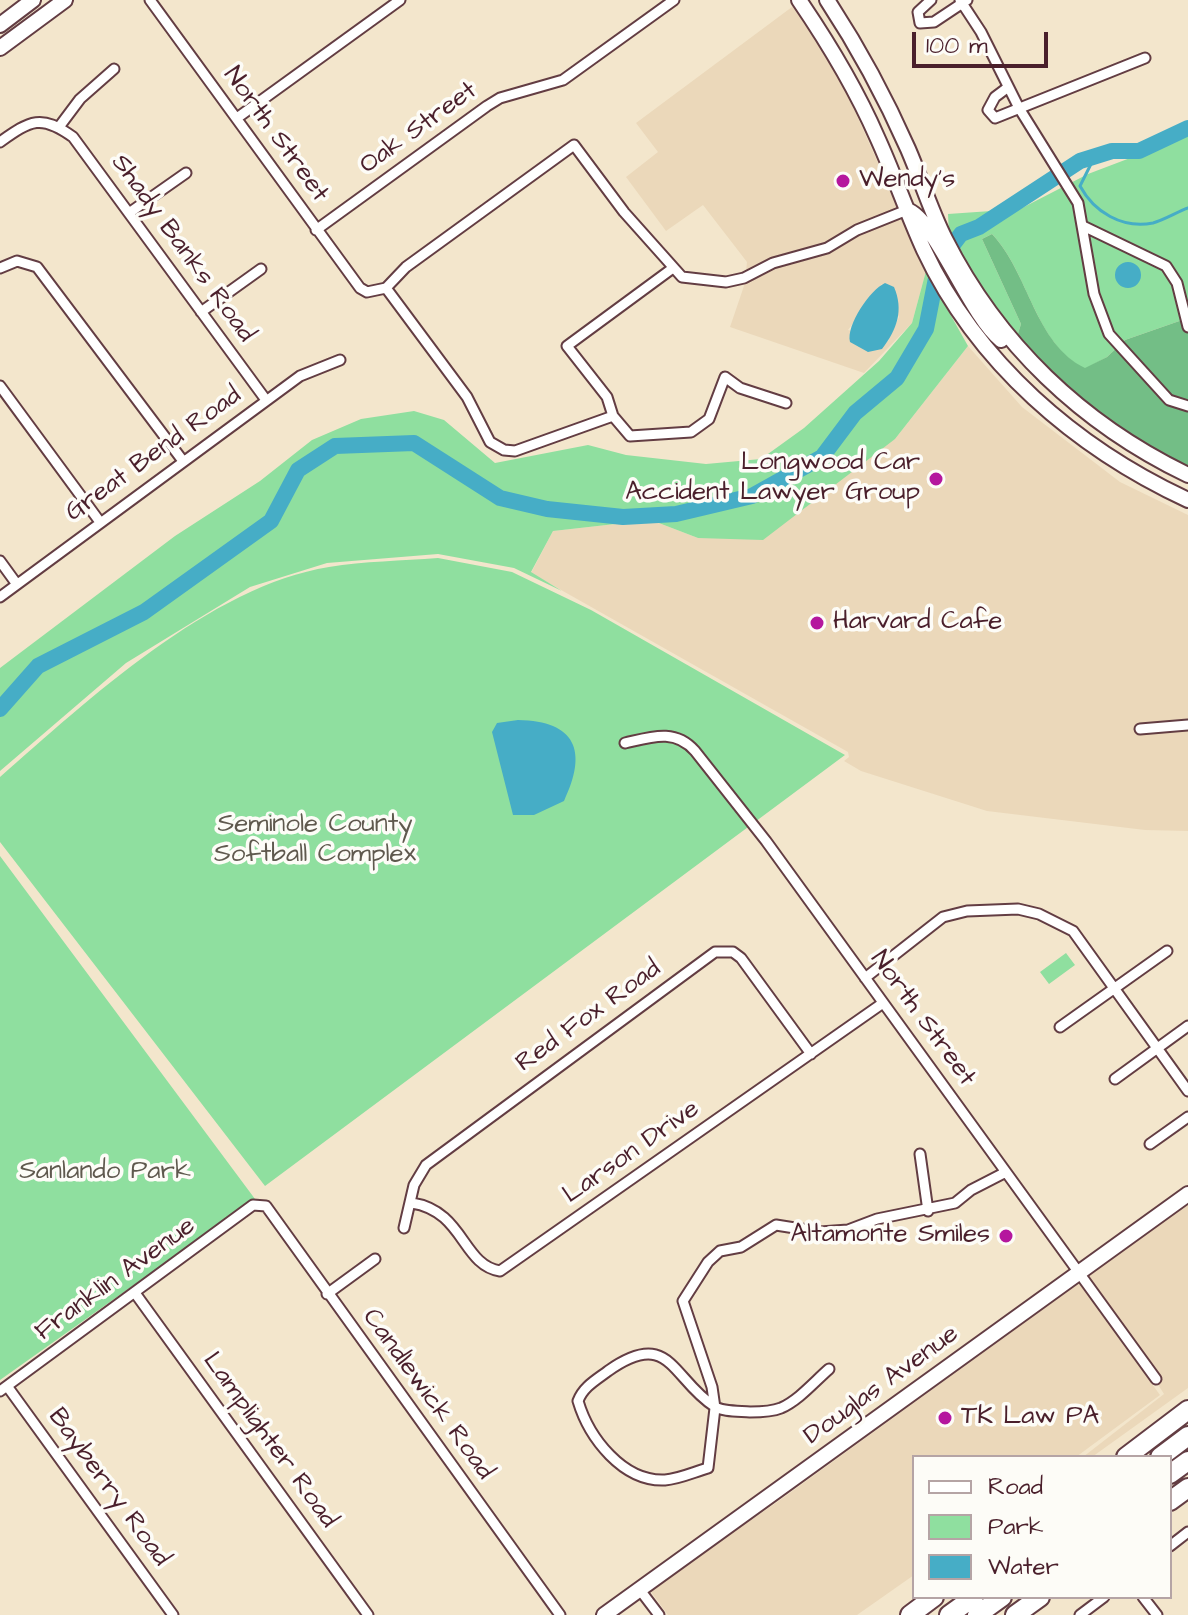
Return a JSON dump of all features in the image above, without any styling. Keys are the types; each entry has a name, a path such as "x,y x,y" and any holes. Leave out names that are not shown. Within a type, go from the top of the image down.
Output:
{"highway":[{"path":"1129,1455 1188,1410"},
{"path":"1163,1455 1188,1436"},
{"path":"910,1615 931,1599"},
{"path":"949,1615 971,1599"},
{"path":"977,1615 999,1599"},
{"path":"1015,1615 1037,1599"}],"main road":[{"path":"0,25 33,0"},
{"path":"0,48 65,0"},
{"path":"799,0 859,99 925,252 951,298 1012,376 1091,445 1188,500"},
{"path":"827,0 878,86 934,216 958,262 1012,344 1056,388 1104,427 1188,475"},
{"path":"907,210 920,216 955,277 999,339 1012,344"},
{"name":"Douglas Avenue","path":"604,1615 1188,1194"}],"street":[{"name":"North Street","path":"150,0 360,288 367,292 386,288"},
{"path":"237,118 400,0"},
{"name":"Oak Street","path":"316,230 487,106 500,98 563,80 674,0"},
{"path":"931,0 918,12 920,23 934,22 963,1 1007,88 1068,184 1078,203 1094,294 1109,334 1169,400 1188,406"},
{"path":"1007,88 990,103 991,115 1000,118 1145,58"},
{"path":"0,142 23,125 46,121 59,127 80,99 114,69"},
{"name":"Shady Banks Road","path":"59,127 73,137 266,400"},
{"path":"613,416 515,451 498,448 490,442 467,397 386,288 406,267 574,145 682,277 709,281 744,278 773,263 827,248 857,230 907,210"},
{"path":"129,213 186,173"},
{"path":"1083,226 1166,266 1177,283 1188,327"},
{"path":"0,268 17,261 37,267 183,461"},
{"path":"673,268 567,346 607,397 613,416 630,436 691,432 709,419 725,377 740,388 786,403"},
{"path":"201,312 261,269"},
{"name":"Great Bend Road","path":"0,597 300,376 340,360"},
{"path":"0,386 100,522"},
{"path":"1091,445 1104,427"},
{"path":"0,561 16,583"},
{"path":"1140,729 1188,725"},
{"name":"North Street","path":"625,743 665,735 686,741 766,841 1156,1379"},
{"path":"865,978 943,917 967,911 1018,909 1048,917 1073,931 1188,1091"},
{"path":"731,938 729,951 741,958 811,1054"},
{"name":"Red Fox Road","path":"404,1228 414,1185 426,1165 715,952 729,951"},
{"path":"1060,1027 1167,951"},
{"name":"Larson Drive","path":"412,1203 438,1210 481,1263 500,1271 883,1003"},
{"path":"1115,1079 1188,1026"},
{"path":"1150,1144 1188,1117"},
{"path":"920,1154 928,1211"},
{"path":"829,1369 781,1408 765,1412 715,1408 676,1366 657,1356 640,1354 625,1359 595,1381 581,1392 578,1401 602,1445 626,1471 645,1479 668,1480 708,1468 715,1408 701,1351 683,1301 708,1262 720,1251 741,1247 776,1225 820,1232 848,1230 877,1219 928,1211 955,1203 971,1190 1006,1172"},
{"name":"Franklin Avenue","path":"4,1389 257,1204"},
{"name":"Candlewick Road","path":"257,1204 266,1206 560,1615"},
{"path":"327,1294 375,1259"},
{"name":"Lamplighter Road","path":"135,1293 368,1615"},
{"name":"Bayberry Road","path":"4,1389 173,1615"},
{"path":"1172,1544 1188,1532"},
{"path":"640,1590 659,1615"},
{"path":"1080,1615 1101,1599"},
{"path":"1145,1599 1157,1615"}],"shaded area":[{"path":"796,4 834,64 898,208 855,225 825,243 772,258 746,272 747,262 703,205 666,231 626,177 658,152 636,123"},
{"path":"901,217 926,271 912,323 864,373 730,327 745,283 775,267 828,252 859,234","holes":["882,284 899,317 888,341 848,330"]},
{"path":"968,346 1022,407 1120,482 1188,515 1188,721 1135,725 1135,734 1188,730 1188,831 1145,830 987,811 861,771 844,761 849,757 848,752 531,573 553,531 651,520 698,538 895,439"},
{"path":"1188,1200 1188,1388 1095,1455 1086,1455 1164,1394 1157,1383 1163,1379 1087,1274"},
{"path":"1079,1283 1160,1395 1079,1455 912,1455 912,1576 857,1615 668,1615 649,1589 776,1503"}],"green space":[{"path":"1188,136 1188,318 1125,340 1107,357 1085,369 1068,358 1043,326 1015,268 992,234 982,239 1021,324 1016,340 949,235 948,214 1020,209 1088,174"},
{"path":"992,234 1005,250 1043,325 1068,357 1085,368 1107,357 1125,340 1188,318 1188,468 1127,435 1081,402 1016,340 1021,324 982,239"},
{"path":"926,271 968,346 895,439 763,540 698,538 651,520 553,531 531,572 562,591 514,568 438,554 327,563 250,587 126,663 0,771 0,668 175,536 260,481 312,440 361,419 414,411 444,420 495,463 588,445 626,455 706,464 761,459 804,428 879,361 912,323"},
{"name":"Seminole County Softball Complex","path":"438,558 512,572 591,610 845,755 265,1186 0,842 0,777 72,714 153,650 240,597 284,578 329,567"},
{"name":"Sanlando Park","path":"0,856 255,1199 0,1380"},
{"path":"1066,953 1075,965 1049,984 1040,972"}],"water":[{"path":"1128,262 1138,265 1141,275 1138,285 1128,288 1118,285 1115,275 1118,265"},
{"path":"885,283 894,287 899,312 892,335 882,349 868,352 850,342 850,335 855,318 866,300"},
{"path":"518,720 553,726 572,742 575,754 575,767 564,801 534,815 513,815 492,732 497,723"}],"waterway":[{"path":"0,709 38,666 144,612 271,521 298,470 335,446 414,443 500,498 547,509 623,517 676,514 752,496 822,457 855,413 897,378 926,329 939,263 961,234 979,227 1080,161 1112,151 1139,151 1188,128"},
{"path":"1095,156 1080,186 1101,211 1120,221 1142,224 1153,223 1188,208"}],"place":[{"name":"Wendy's","path":"843,181"},
{"name":"Longwood Car Accident Lawyer Group","path":"936,479"},
{"name":"Harvard Cafe","path":"817,623"},
{"name":"Altamonte Smiles","path":"1006,1236"},
{"name":"TK Law PA","path":"945,1418"}]}
